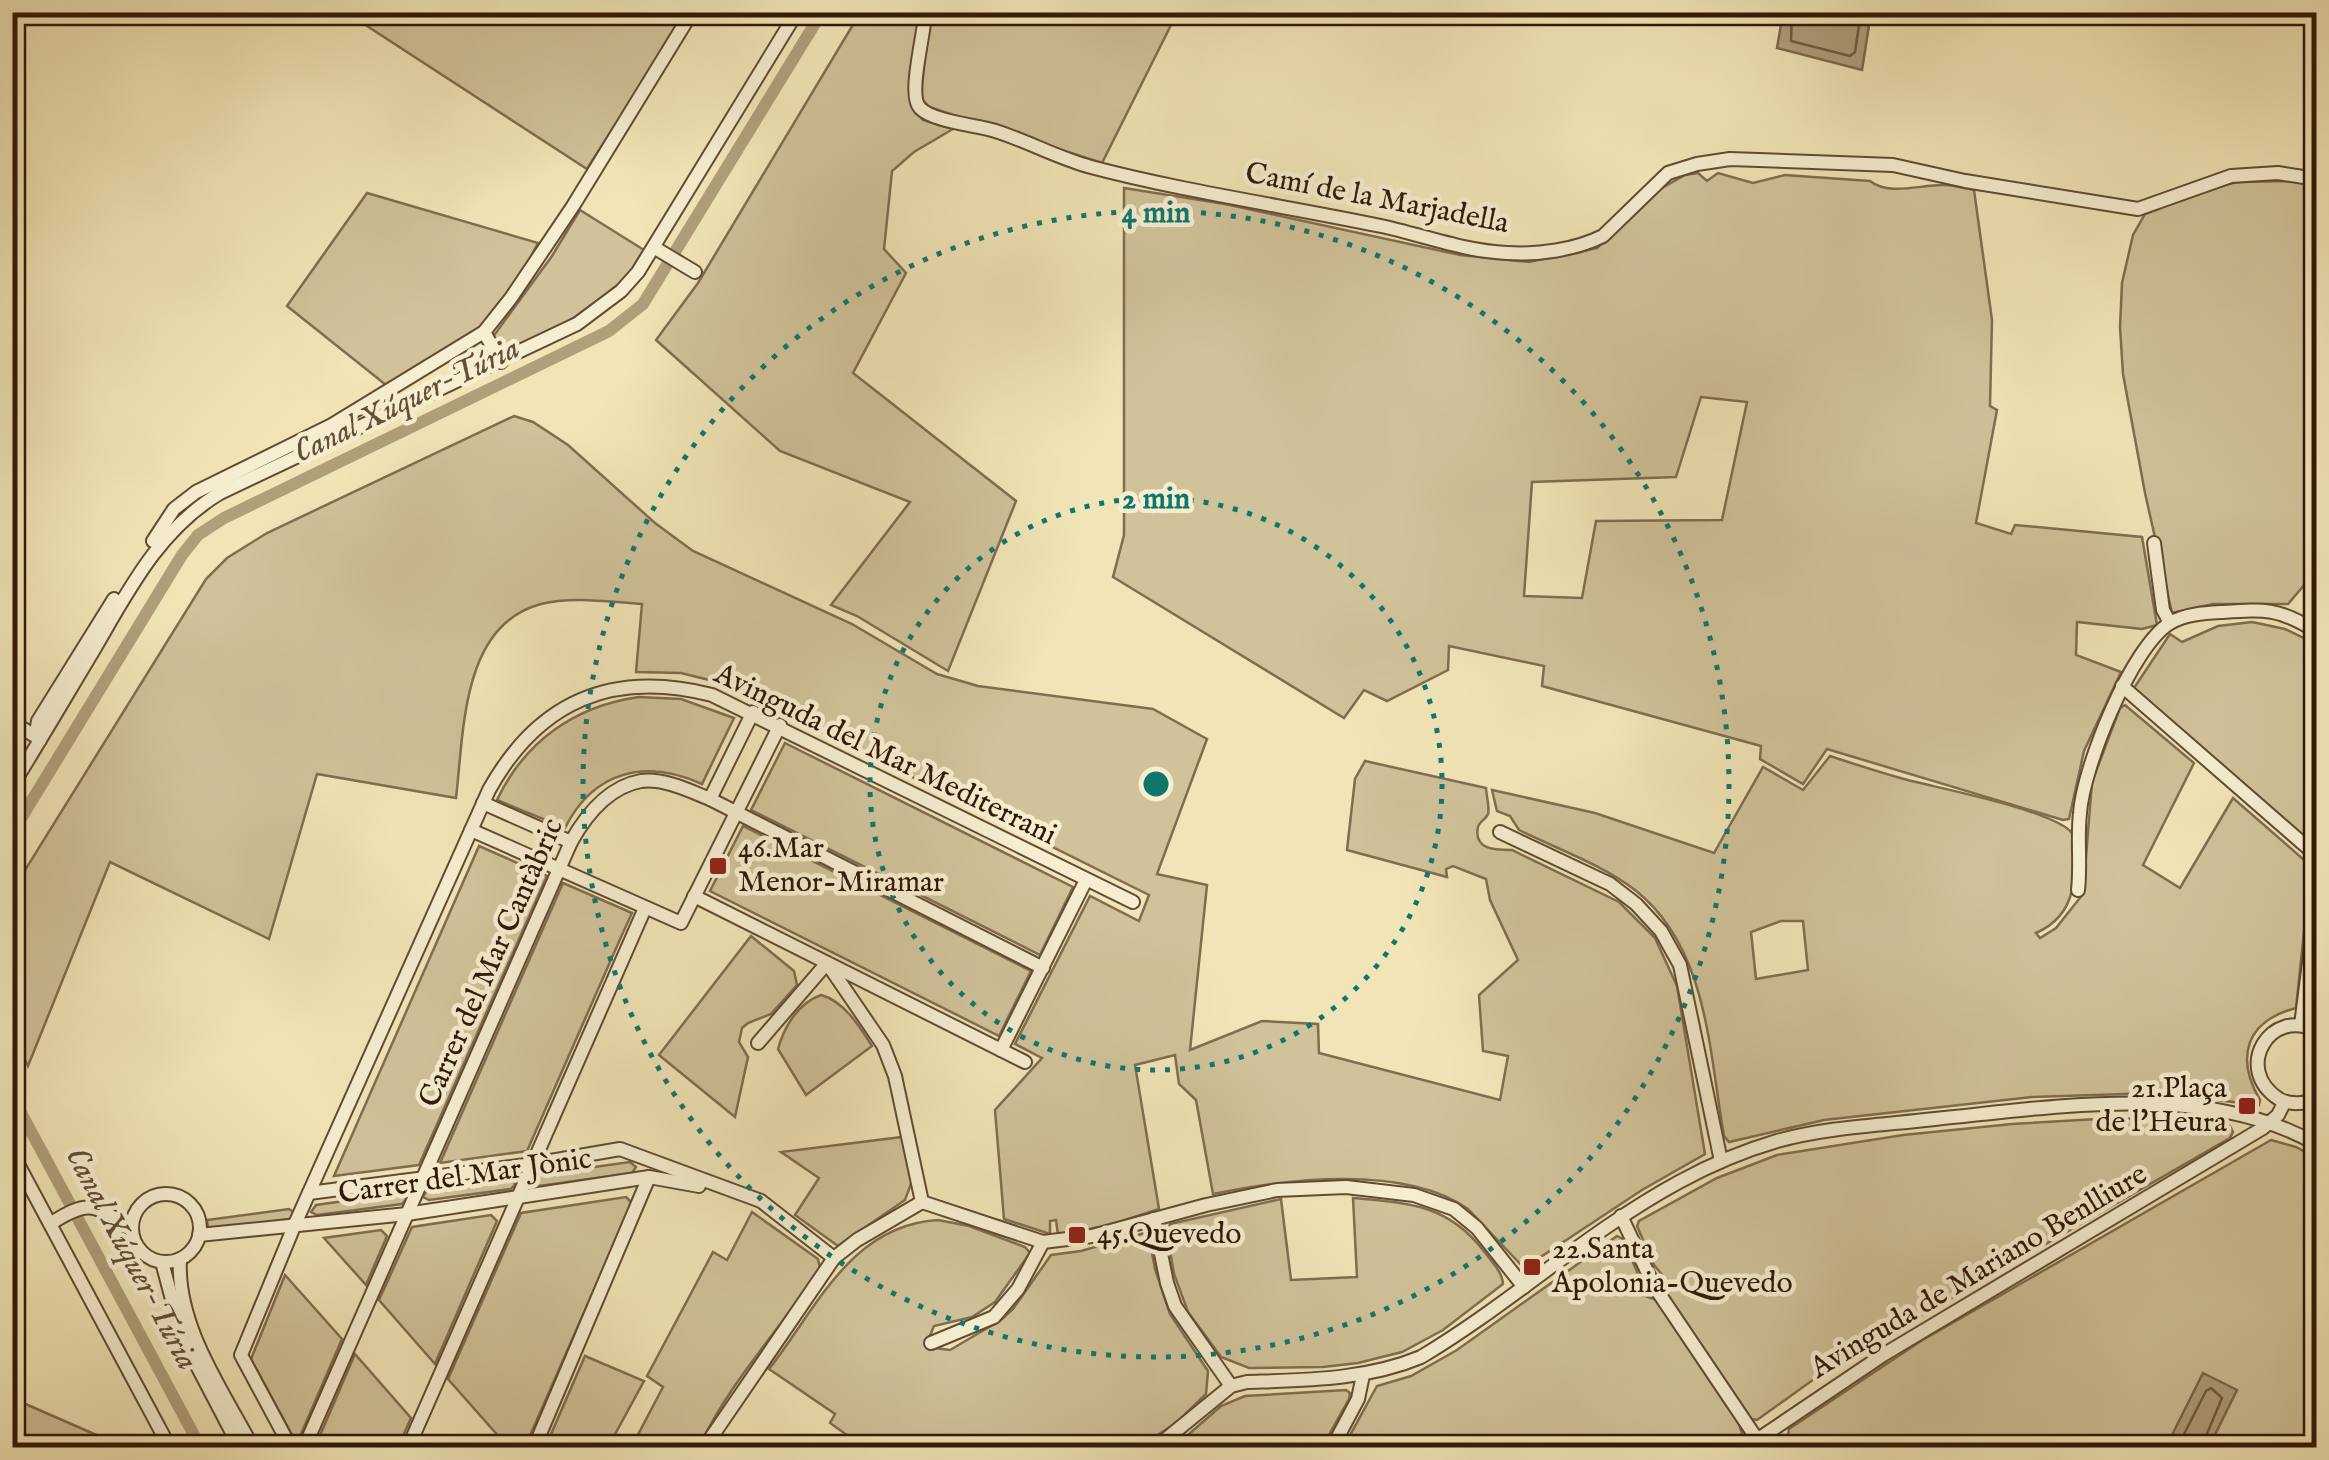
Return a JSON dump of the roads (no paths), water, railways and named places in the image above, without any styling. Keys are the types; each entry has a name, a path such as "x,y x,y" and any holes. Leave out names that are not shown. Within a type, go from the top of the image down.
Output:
{"street":[{"path":"12,786 162,540 203,504 319,439 484,332 573,206 692,12"},
{"path":"17,728 29,729 38,721 174,509 213,482 500,362 601,308 638,272 654,248 797,12"},
{"name":"Camí de la Marjadella","path":"924,12 914,96 918,107 929,115 991,130 1089,166 1480,250 1536,252 1590,242 1603,236 1668,173 1730,159 1893,165 1966,181 2138,208 2231,176 2278,173 2316,178"},
{"path":"654,248 694,272"},
{"path":"484,332 500,362"},
{"path":"2154,544 2163,610 2170,623"},
{"path":"2078,890 2082,857 2079,815 2084,786 2122,686 2161,630 2182,617 2267,610 2286,613 2316,631"},
{"name":"Avinguda del Mar Mediterrani","path":"290,1448 241,1355 295,1224 483,803 500,771 535,729 582,699 626,687 664,685 712,694 1134,902"},
{"path":"2122,686 2316,855"},
{"path":"710,800 753,712"},
{"path":"38,721 36,733 40,740"},
{"path":"471,830 681,923 780,725"},
{"path":"17,728 40,740"},
{"name":"Carrer del Mar Cantàbric","path":"304,1448 571,842 586,815 606,798 641,781 670,784 736,812 1044,968"},
{"path":"483,803 571,842"},
{"path":"1500,832 1610,884 1661,931 1680,966 1720,1161"},
{"path":"1001,1050 1086,880"},
{"path":"694,896 1025,1062"},
{"path":"408,1448 646,908"},
{"path":"2301,1026 2316,908"},
{"path":"758,1042 827,963"},
{"path":"827,963 883,1045 894,1076 922,1202"},
{"path":"2316,1031 2301,1026 2283,1027 2268,1037 2257,1058 2257,1073 2264,1087 2284,1102 2316,1099"},
{"name":"Avinguda de Mariano Benlliure","path":"1755,1445 1883,1355 2201,1167 2270,1122 2284,1102"},
{"path":"1155,1448 1231,1386 1363,1374 1396,1368 1421,1357 1621,1216 1720,1161 1781,1140 1818,1132 2038,1109 2178,1106 2256,1117 2316,1144"},
{"name":"Carrer del Mar Jònic","path":"309,1193 620,1149 736,1194"},
{"path":"12,1154 54,1221 170,1448"},
{"path":"534,1448 650,1177"},
{"name":"Carrer del Mar Jònic","path":"199,1236 406,1214 650,1177 761,1201 834,1258"},
{"path":"704,1448 834,1258 856,1240 922,1202 1043,1242 1092,1236 1277,1190 1346,1188 1414,1195 1454,1209 1477,1228 1524,1286"},
{"path":"169,1194 190,1204 196,1213 199,1236 180,1259 162,1262 144,1254 133,1238 133,1217 147,1199 169,1194"},
{"path":"54,1221 82,1205 95,1206 132,1229"},
{"path":"1621,1216 1654,1286 1755,1445"},
{"path":"1154,1219 1175,1306 1231,1386"},
{"path":"931,1343 994,1317 1018,1289 1043,1242"},
{"path":"180,1259 179,1272 193,1333 254,1448"},
{"path":"162,1262 182,1337 240,1448"},
{"path":"1332,1448 1358,1399 1363,1374"}],"water":[{"path":"1783,13 1871,13 1862,70 1777,48"},
{"path":"2203,1373 2237,1390 2209,1447 2166,1447"}],"waterway":[{"name":"Canal Xúquer-Túria","path":"12,833 198,535 224,518 609,331 643,304 822,12"},
{"name":"Canal Xúquer-Túria","path":"12,1096 201,1448"}],"place":[{"name":"46.Mar Menor-Miramar","path":"718,866"},
{"name":"21.Plaça de l'Heura","path":"2247,1106"},
{"name":"45.Quevedo","path":"1077,1235"},
{"name":"22.Santa Apolonia-Quevedo","path":"1532,1267"}]}
